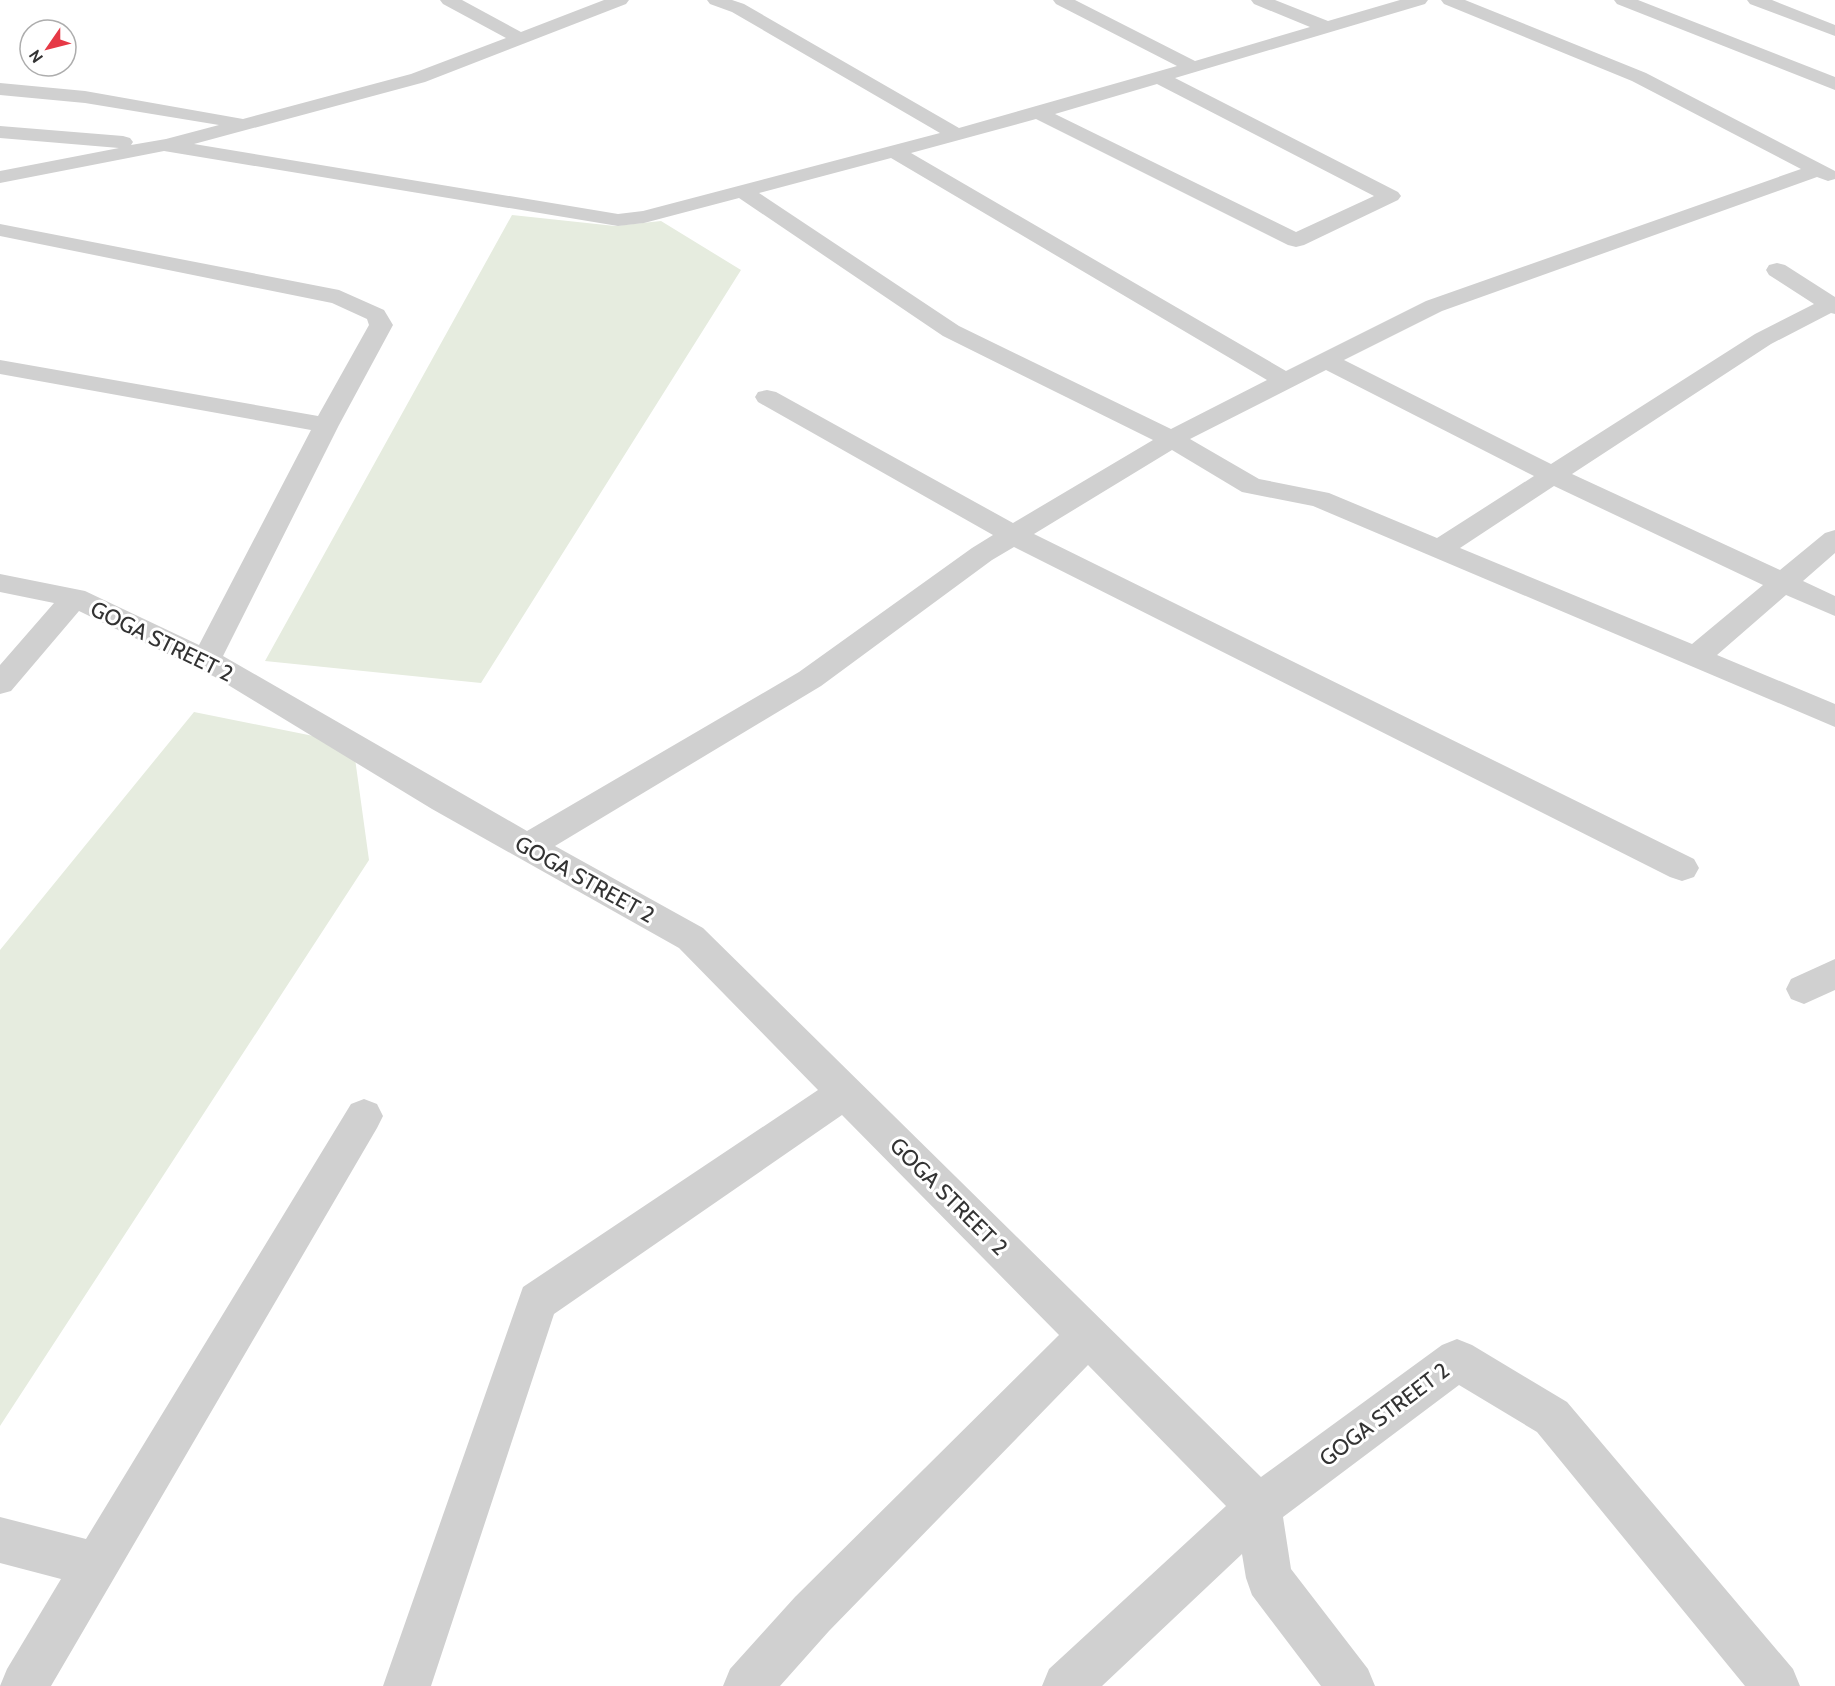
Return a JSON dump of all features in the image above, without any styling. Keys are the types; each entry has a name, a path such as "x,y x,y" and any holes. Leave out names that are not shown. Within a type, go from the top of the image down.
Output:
{"street":[{"path":"449,0 520,39"},
{"path":"0,177 164,146 418,78 620,0"},
{"path":"716,0 738,8 956,134"},
{"path":"1062,0 1193,67"},
{"path":"1260,0 1326,27"},
{"path":"0,132 164,146 618,220 644,216 1038,113 1419,0"},
{"path":"1450,0 1639,77 1826,174"},
{"path":"1623,0 1835,84"},
{"path":"1756,0 1835,31"},
{"path":"1038,113 1296,240 1391,196 1158,77"},
{"path":"0,89 85,96 246,124"},
{"path":"894,151 1284,381"},
{"path":"527,846 810,679 982,554 1172,439 1284,381 1434,306 1826,174"},
{"path":"742,191 951,331 1172,439 1251,486 1320,499 1835,716"},
{"path":"0,230 339,297 376,315 381,325 326,425 206,660"},
{"path":"1777,270 1833,305"},
{"path":"1439,549 1763,339 1833,305"},
{"path":"1325,360 1552,475 1835,607"},
{"path":"0,367 326,425"},
{"path":"767,397 1013,535 1682,868"},
{"path":"1695,657 1835,539"},
{"name":"GOGA STREET 2","path":"0,583 75,598 226,670 443,800 691,938 1259,1507 1457,1360 1552,1417 1776,1686"},
{"path":"0,684 75,598"},
{"path":"407,1686 538,1301 846,1092"},
{"path":"24,1686 364,1116"},
{"path":"747,1686 821,1606 1088,1336"},
{"path":"1066,1686 1259,1507"},
{"path":"1259,1507 1269,1578 1351,1686"},
{"path":"0,1540 97,1565"}],"shaded area":[{"path":"512,215 615,226 661,221 741,270 481,683 265,661"},
{"path":"194,712 353,744 369,860 0,1426 0,950"}]}
